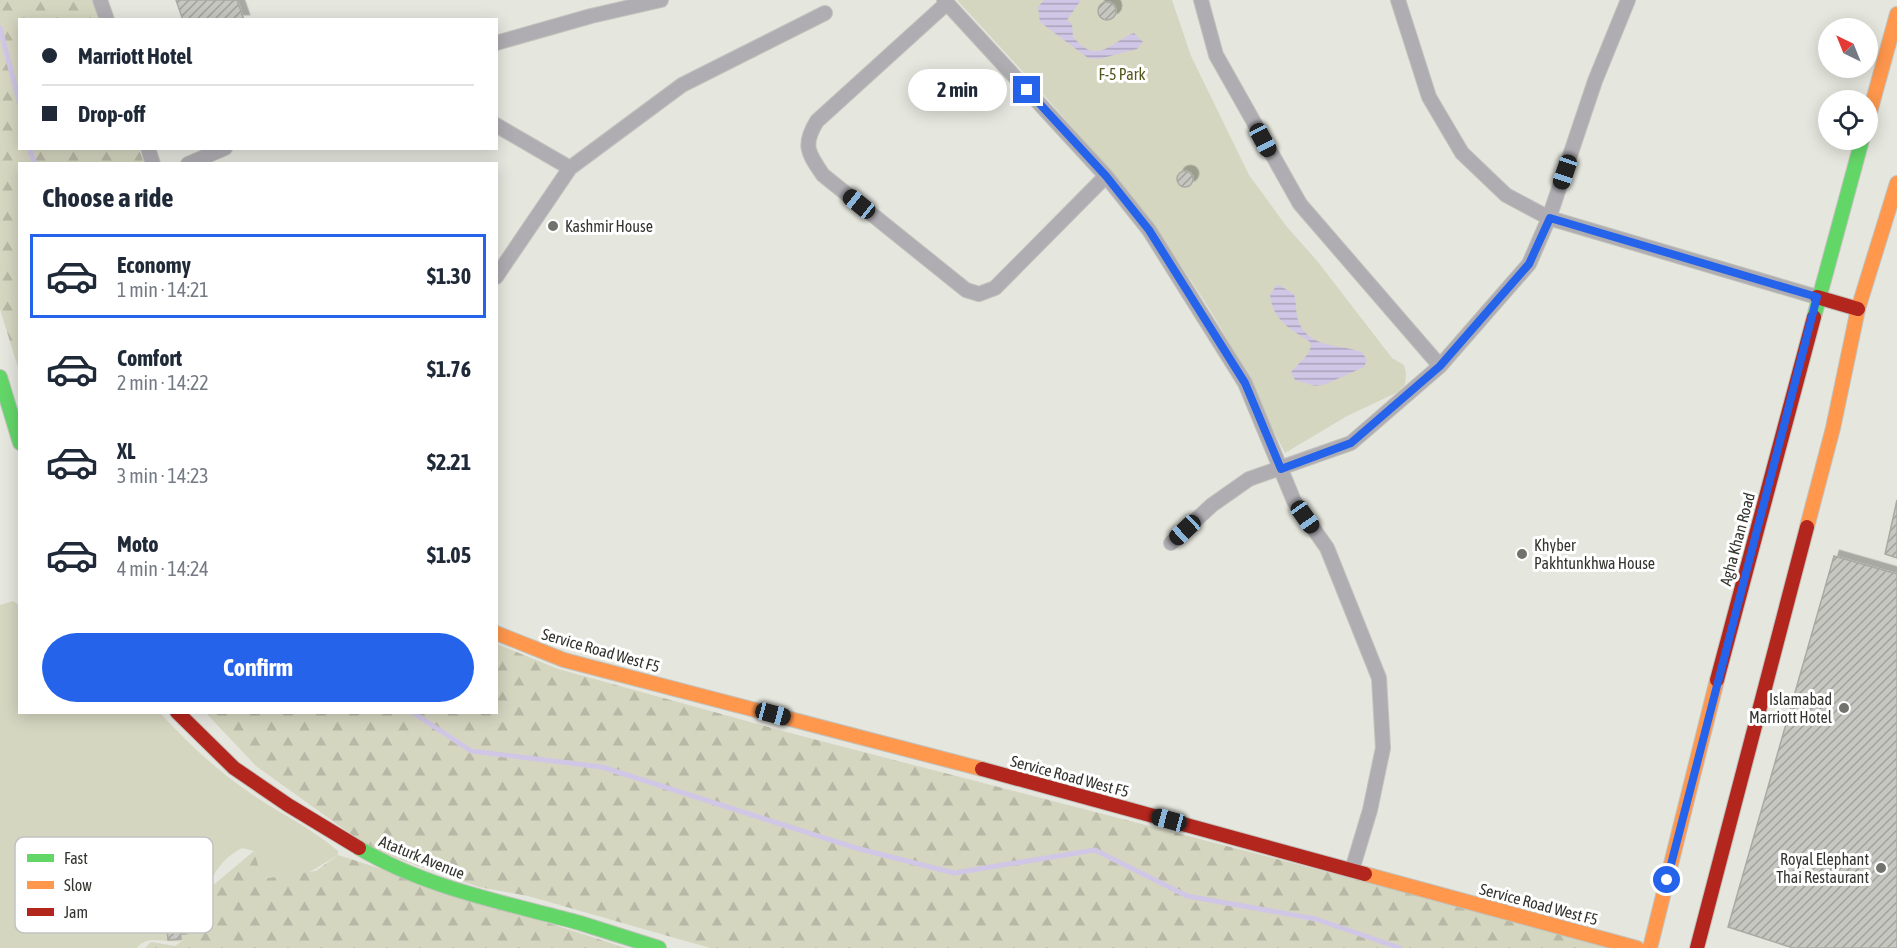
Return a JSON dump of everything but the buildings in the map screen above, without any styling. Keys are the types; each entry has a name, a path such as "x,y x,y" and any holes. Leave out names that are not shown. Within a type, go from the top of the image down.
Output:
{"street":[{"path":"100,0 106,18"},
{"path":"498,42 591,16 661,0"},
{"path":"1201,0 1216,55 1300,204 1440,366"},
{"path":"1398,0 1429,97 1462,153 1506,195 1550,218 1858,309"},
{"path":"1171,543 1212,505 1249,479 1351,443 1440,366 1529,264 1550,218 1595,81 1628,0"},
{"path":"1106,176 994,288 979,294 966,290 823,175 809,154 807,136 817,121 946,2 1106,176 1149,230 1245,383 1294,501 1327,548 1379,678 1383,747 1370,810 1352,870"},
{"path":"498,274 570,168 682,85 825,13"},
{"path":"1876,90 1897,14"},
{"path":"498,126 570,168"},
{"path":"193,162 220,150"},
{"name":"Agha Khan Road","path":"1650,948 1817,297 1859,150"},
{"path":"1697,948 1833,428 1858,309 1897,183"},
{"path":"0,377 18,436"},
{"name":"Service Road West F5","path":"498,634 564,660 941,758 1637,948"},
{"name":"Ataturk Avenue","path":"179,714 234,768 288,805 383,862 479,897 658,948"}],"green space":[{"path":"0,0 92,0 98,18 18,18 18,150 139,150 144,162 18,162 18,368 0,309"},
{"name":"F-5 Park","path":"957,0 1172,0 1191,56 1249,175 1287,227 1318,262 1392,358 1404,365 1405,385 1396,393 1347,416 1285,453 1223,332 1156,231 1093,152"},
{"path":"13,601 18,604 18,714 161,714 215,767 253,795 318,836 338,851 338,855 303,876 262,879 257,872 254,851 242,848 225,860 213,877 213,837 15,837 15,933 193,933 183,941 148,941 137,948 0,948 0,605"},
{"path":"498,644 558,669 790,733 1620,948 710,948 528,896 479,887 373,850 256,766 207,714 498,714"},
{"path":"254,851 262,879 316,871 338,855 626,948 145,948 151,942 175,946 192,933 213,933 213,885"}],"shaded area":[{"path":"1044,0 1081,0 1067,20 1072,24 1073,37 1090,50 1104,50 1134,33 1143,42 1137,49 1099,59 1088,58 1040,22 1038,7"},
{"path":"1279,285 1294,294 1298,320 1304,331 1327,344 1362,352 1367,360 1364,367 1326,384 1315,386 1295,380 1291,372 1308,354 1311,346 1310,342 1284,323 1275,311 1270,295"}],"waterway":[{"path":"0,28 18,97"},
{"path":"30,150 34,162"},
{"path":"415,714 471,751 602,767 856,848 954,873 1095,850 1187,896 1316,919 1400,948"}],"traffic: fast":[{"path":"1814,317 1859,150"},
{"path":"0,377 18,436"},
{"path":"359,848 411,874 439,884 580,923 659,948"}],"traffic: slow":[{"path":"1876,90 1897,14"},
{"path":"1807,527 1833,428 1858,309 1897,183"},
{"path":"498,634 564,660 982,769"},
{"path":"1650,948 1717,680"},
{"path":"1365,874 1637,948"}],"traffic: jam":[{"path":"1817,297 1858,309"},
{"path":"1717,680 1814,317"},
{"path":"1697,948 1807,527"},
{"path":"179,714 234,768 288,805 359,848"},
{"path":"982,769 1365,874"}],"place":[{"name":"Kashmir House","path":"553,226"},
{"name":"Khyber Pakhtunkhwa House","path":"1522,554"},
{"name":"Islamabad Marriott Hotel","path":"1844,708"},
{"name":"Royal Elephant Thai Restaurant","path":"1881,868"}],"route":[{"path":"1027,90 1106,176 1149,230 1245,383 1281,469 1351,443 1396,401 1440,366 1529,264 1550,218 1817,297 1667,880"}]}
